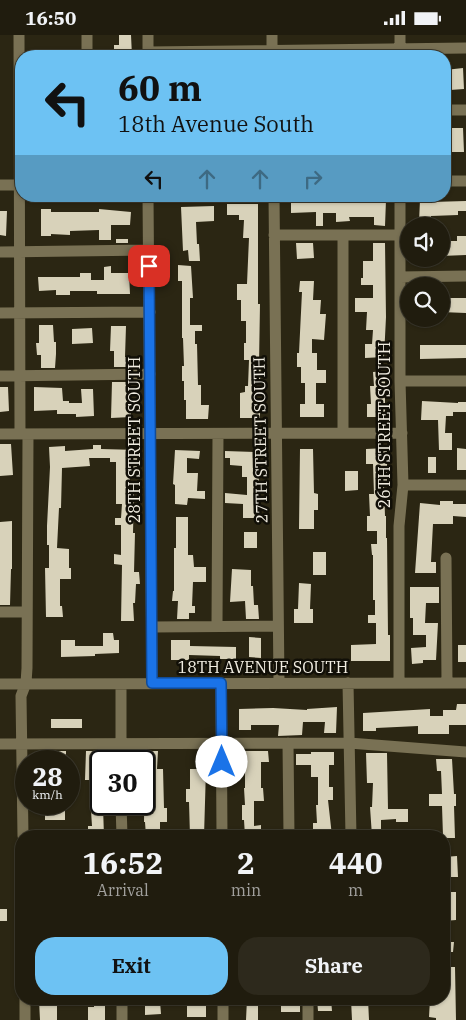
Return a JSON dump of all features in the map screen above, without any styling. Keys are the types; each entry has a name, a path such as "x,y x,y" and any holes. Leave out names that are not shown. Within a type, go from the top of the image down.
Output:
{"street":[{"path":"19,35 19,50"},
{"path":"87,35 87,50"},
{"path":"148,35 148,50"},
{"path":"272,35 272,50"},
{"path":"400,35 400,50"},
{"path":"440,50 466,48"},
{"path":"451,110 466,110"},
{"path":"451,181 466,181"},
{"path":"0,185 15,185"},
{"path":"20,202 20,376 24,434 27,612 26,683 22,695 23,830"},
{"name":"28TH STREET SOUTH","path":"148,202 152,683"},
{"name":"27TH STREET SOUTH","path":"274,202 279,683"},
{"name":"26TH STREET SOUTH","path":"400,202 400,217"},
{"path":"274,235 400,235"},
{"path":"343,235 343,433"},
{"path":"0,252 149,250"},
{"name":"26TH STREET SOUTH","path":"400,267 400,277"},
{"path":"400,277 466,276"},
{"path":"0,313 150,312"},
{"name":"26TH STREET SOUTH","path":"399,683 399,526 403,485 400,327"},
{"path":"0,376 150,374"},
{"path":"400,381 466,381"},
{"path":"0,434 402,433"},
{"path":"217,626 218,434"},
{"path":"403,485 466,485"},
{"path":"446,558 447,683"},
{"path":"0,612 27,612"},
{"path":"152,627 278,625"},
{"path":"121,683 121,750"},
{"path":"221,683 222,830"},
{"path":"348,683 352,830"},
{"name":"18TH AVENUE SOUTH","path":"0,684 466,683"},
{"path":"288,743 289,830"},
{"path":"0,745 349,743 466,752"},
{"path":"122,815 122,830"},
{"path":"25,1005 25,1020"},
{"path":"122,1005 122,1020"},
{"path":"223,1005 223,1020"},
{"path":"308,1005 308,1020"}],"building":[{"path":"119,35 131,35 132,50 114,50 114,45 119,45"},
{"path":"463,68 464,89 451,90 451,69"},
{"path":"451,128 463,128 464,152 451,152"},
{"path":"466,201 466,211 458,211 458,215 419,217 420,202"},
{"path":"291,202 386,202 385,226 374,225 374,217 349,217 350,221 336,222 336,213 323,213 323,226 316,226 316,212 291,213"},
{"path":"227,204 258,204 259,364 261,365 260,381 255,380 257,405 260,405 260,418 240,418 240,393 245,392 245,386 248,386 249,360 244,360 246,321 241,321 241,300 237,300 237,284 247,284 249,238 243,238 244,220 239,220 239,215 227,215"},
{"path":"214,206 214,221 196,222 200,261 189,261 188,250 183,251 181,207"},
{"path":"41,209 51,209 51,212 99,212 99,209 131,212 130,225 111,225 111,240 99,240 99,230 70,231 70,235 51,234 51,236 41,236"},
{"path":"0,211 7,211 6,236 0,235"},
{"path":"457,236 466,236 466,255 450,256 450,241 457,241"},
{"path":"116,239 128,239 128,243 116,243"},
{"path":"296,243 313,243 314,258 297,259"},
{"path":"373,243 385,243 386,317 384,357 365,358 365,344 372,344 373,330 366,330 367,312 355,312 355,298 373,298 373,285 361,285 361,278 363,278 363,261 373,261"},
{"path":"178,265 191,266 193,298 190,298 190,325 202,325 202,331 195,331 195,344 197,344 198,385 201,385 201,405 209,405 208,419 186,419 184,381 182,381 182,366 184,366 182,281 178,281"},
{"path":"111,266 111,273 129,273 130,294 97,294 97,291 70,291 70,295 56,295 56,290 39,291 38,277 80,277 80,273 91,273 91,280 104,280 104,267"},
{"path":"300,281 314,281 313,300 321,300 320,314 326,314 324,340 312,339 312,353 317,353 317,370 326,370 326,383 316,383 316,404 324,404 324,417 300,417 300,404 305,404 305,383 301,383 301,367 297,367 302,292 299,292"},
{"path":"450,298 466,298 466,313 450,312"},
{"path":"39,325 53,325 54,342 56,342 55,368 41,368 41,355 37,355 36,343 39,343"},
{"path":"111,326 126,326 125,357 129,357 128,367 114,367 114,351 110,351"},
{"path":"92,328 93,343 72,344 72,329"},
{"path":"420,345 466,345 466,358 420,359"},
{"path":"385,371 385,417 367,417 367,404 371,404 370,386 374,386 373,372"},
{"path":"112,382 129,382 128,407 131,407 131,417 111,418"},
{"path":"0,387 8,387 9,411 0,412"},
{"path":"34,387 62,388 63,401 69,401 69,403 82,403 81,389 93,389 94,416 76,417 76,414 57,414 57,410 34,411"},
{"path":"422,401 466,402 466,412 453,412 453,416 446,416 445,433 452,433 452,450 439,450 438,420 421,420"},
{"path":"0,444 11,444 13,475 0,476"},
{"path":"93,445 101,445 101,449 138,450 137,476 130,476 129,491 134,491 134,572 139,572 140,584 136,584 135,603 133,603 134,621 121,621 122,565 114,564 114,554 121,555 121,525 115,525 115,518 121,518 122,504 116,504 116,462 110,462 110,458 89,458 90,466 62,468 57,548 69,549 71,579 60,579 60,606 62,606 63,617 46,617 45,568 49,568 47,526 50,467 49,447 65,446 65,451 93,449"},
{"path":"387,448 387,486 384,486 390,661 351,661 351,645 376,644 376,623 368,623 368,615 375,615 371,544 377,544 377,531 367,531 367,516 370,516 369,494 374,494 373,464 366,464 366,449"},
{"path":"457,448 466,449 466,470 457,470"},
{"path":"300,449 313,449 314,493 318,494 318,510 314,510 314,529 299,529"},
{"path":"175,450 200,451 199,459 187,458 187,473 198,473 197,491 205,491 205,499 188,498 187,505 175,504 175,485 173,484"},
{"path":"225,451 255,452 255,470 259,470 258,518 243,518 243,504 225,503 225,493 247,495 247,477 242,477 242,466 230,465 230,458 225,458"},
{"path":"428,457 436,457 436,473 428,473"},
{"path":"345,471 358,471 358,490 345,491"},
{"path":"440,501 466,504 466,517 453,516 453,524 433,524 431,562 436,562 436,573 415,573 420,503 440,505"},
{"path":"176,517 188,517 188,555 193,555 194,567 206,567 206,582 193,582 192,606 195,606 195,613 189,613 189,619 177,619 178,601 172,601 174,591"},
{"path":"12,521 10,605 0,605 0,522"},
{"path":"244,532 257,532 257,548 244,548"},
{"path":"313,552 326,552 326,575 313,575"},
{"path":"232,569 251,570 254,605 258,605 259,619 246,619 245,601 230,602"},
{"path":"299,583 311,584 310,609 313,609 313,623 294,623 294,609 298,609"},
{"path":"410,587 439,587 439,603 426,603 425,623 438,623 436,660 423,660 423,663 412,664 411,648 426,647 426,635 413,635 413,618 410,618"},
{"path":"103,633 113,633 114,640 119,640 119,653 61,657 61,640 75,640 75,646 103,646"},
{"path":"249,637 261,638 261,658 249,657"},
{"path":"171,640 190,640 190,646 236,647 236,659 220,659 220,656 189,655 189,660 171,660"},
{"path":"458,645 466,645 466,662 458,662"},
{"path":"457,704 466,704 466,725 449,725 449,734 418,734 418,726 376,728 376,731 363,731 363,713 430,709 430,716 443,716 443,710 456,710"},
{"path":"337,707 336,733 324,733 325,722 303,722 302,735 278,736 279,725 251,725 251,730 239,730 239,709 307,710"},
{"path":"51,719 82,719 82,728 51,728"},
{"path":"86,751 90,751 90,795 89,780 85,780"},
{"path":"155,751 158,751 157,769 163,769 164,808 167,808 167,822 160,822 160,830 146,830 144,815 155,815"},
{"path":"245,751 268,751 269,762 261,762 261,788 263,788 264,801 254,801 254,826 261,825 261,830 245,830 244,820 242,820 242,805 245,805"},
{"path":"311,752 334,752 334,765 329,765 329,787 333,787 333,800 328,800 331,830 313,830 313,823 317,823 318,777 311,777 311,765 296,765 296,754 311,754"},
{"path":"366,753 387,753 388,809 408,809 408,822 396,822 396,819 381,820 381,830 372,830 370,807 372,807 373,783 367,783"},
{"path":"436,759 452,759 454,794 456,794 456,806 454,806 455,838 450,838 450,830 443,830 442,806 429,806 429,794 442,794 441,771 437,771"},
{"path":"190,769 206,769 204,830 190,830 189,802 186,802 186,789 190,789"},
{"path":"45,815 65,815 65,820 45,820"},
{"path":"91,815 103,815 104,830 88,830 88,826 92,826"},
{"path":"457,856 458,877 450,877 450,857"},
{"path":"450,892 456,892 456,920 450,920"},
{"path":"0,909 7,909 7,921 0,921"},
{"path":"450,942 454,942 453,952 450,952"},
{"path":"450,967 455,967 456,1020 436,1020 436,1018 429,1017 430,1005 450,1005"},
{"path":"39,1005 57,1005 57,1020 40,1020"},
{"path":"94,1005 105,1005 105,1020 88,1020 88,1007 94,1007"},
{"path":"145,1005 160,1005 161,1014 145,1015"},
{"path":"187,1005 206,1005 206,1017 187,1017"},
{"path":"247,1005 258,1005 258,1020 246,1020"},
{"path":"281,1005 300,1005 300,1012 281,1012"},
{"path":"318,1005 332,1005 332,1011 318,1011"},
{"path":"351,1005 368,1005 369,1020 352,1020"}],"route":[{"path":"149,266 152,683 221,683 222,762"}]}
